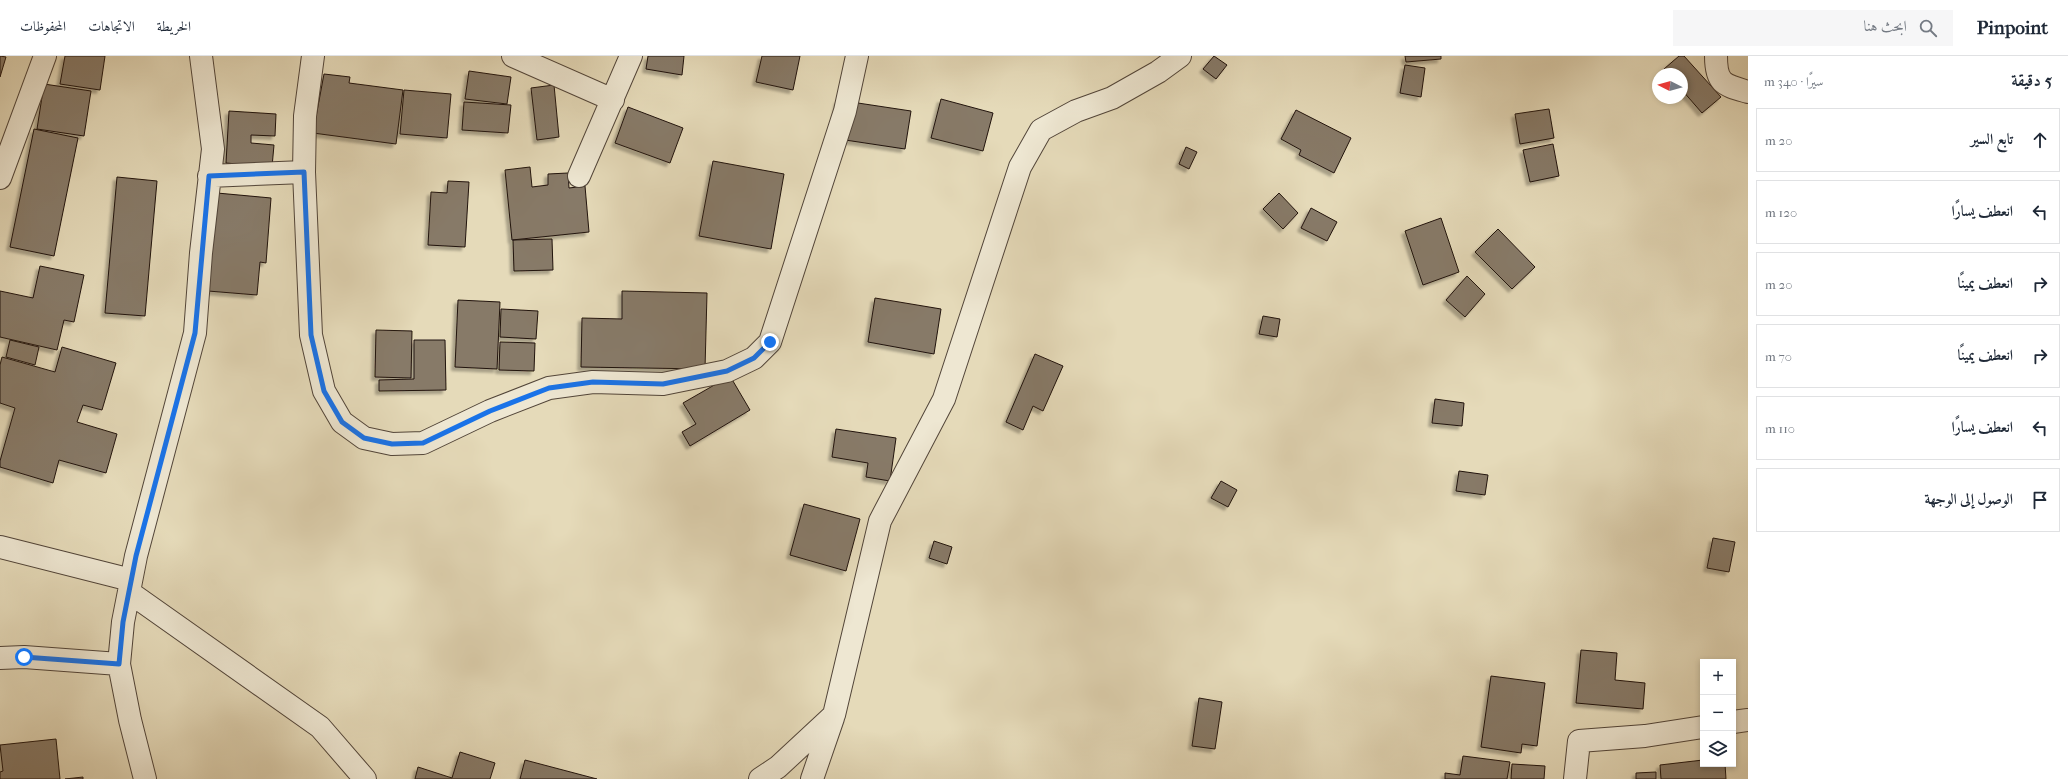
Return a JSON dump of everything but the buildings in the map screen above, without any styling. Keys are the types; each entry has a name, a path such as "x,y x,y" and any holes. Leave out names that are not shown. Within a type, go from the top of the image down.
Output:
{"street":[{"path":"0,178 44,56"},
{"path":"145,779 130,720 119,664 123,622 130,586 195,333 209,176 213,149 201,56"},
{"path":"314,56 305,116 304,172 311,335 324,391 342,422 364,438 392,444 423,443 490,411 549,388 593,382 663,384 727,371 754,358 770,342 775,328 845,111 857,56"},
{"path":"513,56 613,100"},
{"path":"579,176 631,56"},
{"path":"812,779 834,715 880,521 944,398 1020,166 1041,130 1076,111 1112,98 1158,72 1180,56"},
{"path":"1716,56 1716,72 1726,86 1748,92"},
{"path":"209,176 304,172"},
{"path":"0,546 130,586 320,727 365,779"},
{"path":"0,658 24,657 119,664"},
{"path":"760,779 778,767 834,715"},
{"path":"1736,722 1748,720"},
{"path":"1575,779 1579,741 1645,736 1700,727"}],"route":[{"path":"24,657 119,664 123,622 136,556 195,333 209,176 304,172 311,335 324,391 342,422 364,438 392,444 423,443 490,411 549,388 593,382 663,384 727,371 754,358 770,342"}]}
